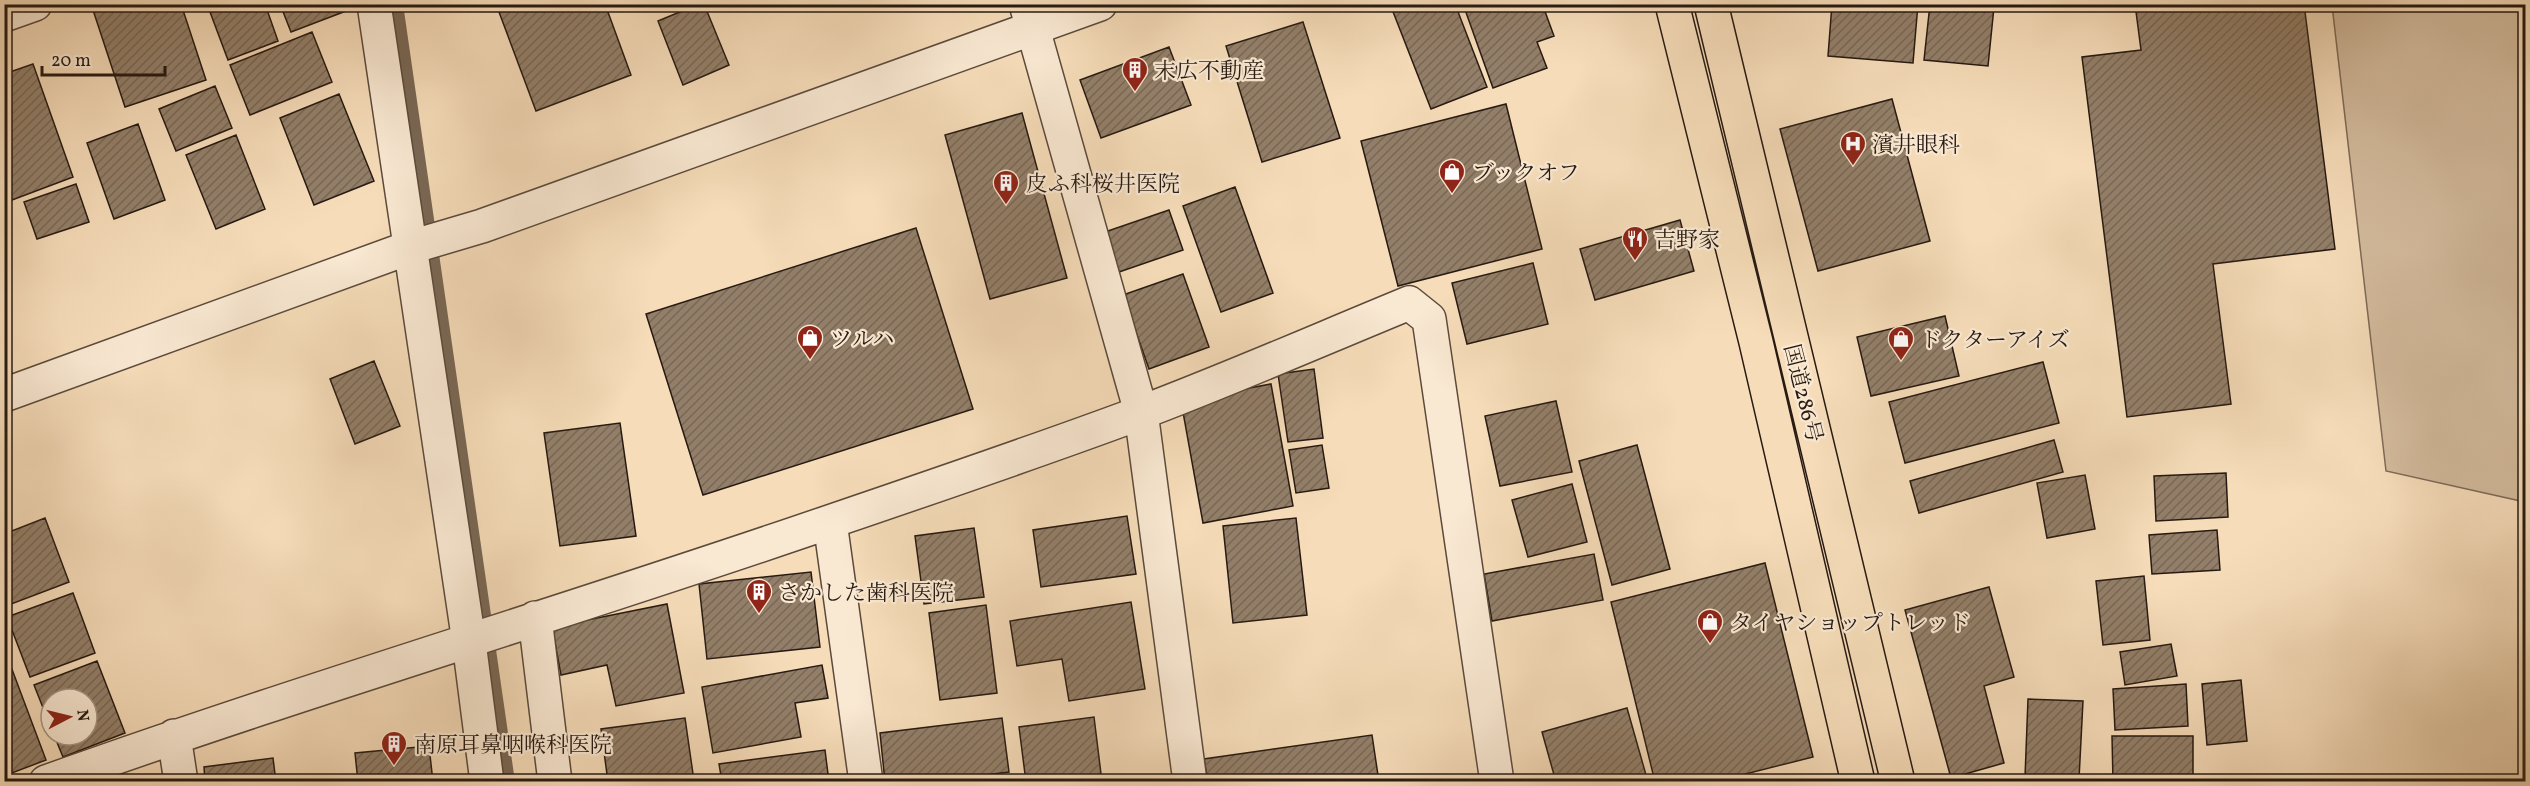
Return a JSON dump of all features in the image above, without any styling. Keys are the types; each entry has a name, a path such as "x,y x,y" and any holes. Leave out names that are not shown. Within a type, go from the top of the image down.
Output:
{"highway":[{"name":"国道286号","path":"1672,4 1756,342 1858,782"},
{"name":"国道286号","path":"1711,4 1898,782"}],"street":[{"path":"4,15 35,4"},
{"path":"374,4 469,642 487,782"},
{"path":"4,395 411,247 482,226 1030,17 1100,4"},
{"path":"1030,17 1141,412 1190,782"},
{"path":"46,782 174,736 469,642 535,618 830,522 1141,412 1409,303 1429,319 1497,782"},
{"path":"830,522 866,782"},
{"path":"535,618 555,782"},
{"path":"174,736 181,782"}],"shaded area":[{"path":"2332,5 2525,5 2525,502 2386,471"}],"building":[{"path":"91,4 181,4 206,80 125,107"},
{"path":"207,4 265,4 278,41 228,60"},
{"path":"280,4 343,4 346,11 291,32"},
{"path":"496,4 605,4 631,75 536,111"},
{"path":"704,4 729,65 683,85 658,21"},
{"path":"1390,4 1455,4 1487,87 1431,109"},
{"path":"1463,4 1524,4 1527,12 1543,6 1554,36 1537,42 1547,68 1493,88"},
{"path":"1832,4 1918,4 1913,63 1828,56"},
{"path":"1930,4 1994,7 1988,66 1924,60"},
{"path":"2135,4 2304,4 2335,249 2213,264 2231,404 2127,417 2082,57 2141,50"},
{"path":"1303,22 1340,138 1262,162 1226,46"},
{"path":"312,32 332,82 250,115 230,65"},
{"name":"末広不動産","path":"1169,47 1191,105 1101,138 1080,80"},
{"path":"33,64 73,177 12,200 4,179 4,74"},
{"path":"215,86 232,128 176,151 159,109"},
{"path":"339,94 374,181 314,205 280,118"},
{"path":"1892,99 1930,241 1818,271 1780,129"},
{"name":"ブックオフ","path":"1506,104 1542,249 1398,286 1361,141"},
{"name":"皮ふ科桜井医院","path":"1022,113 1067,278 990,299 945,135"},
{"path":"138,124 165,200 114,219 87,143"},
{"path":"236,135 265,209 216,229 186,155"},
{"path":"76,184 89,222 37,239 24,202"},
{"path":"1235,187 1273,293 1221,312 1183,206"},
{"path":"1169,210 1183,250 1119,272 1105,232"},
{"path":"1680,220 1694,271 1595,300 1580,249"},
{"name":"ツルハ","path":"916,228 973,409 703,495 646,314"},
{"path":"1533,263 1548,324 1467,344 1452,283"},
{"path":"1183,274 1209,347 1149,369 1123,295"},
{"path":"1945,316 1959,376 1871,396 1857,337"},
{"path":"374,361 400,426 355,444 330,379"},
{"path":"2043,362 2059,423 1905,463 1889,402"},
{"path":"1314,369 1323,438 1288,442 1278,374"},
{"path":"1271,384 1293,506 1203,523 1181,401"},
{"path":"1556,401 1572,472 1500,486 1485,416"},
{"path":"620,423 636,536 560,546 544,433"},
{"path":"2054,440 2063,472 1919,513 1910,481"},
{"path":"1322,445 1329,488 1296,493 1289,450"},
{"path":"1637,445 1670,569 1612,585 1579,461"},
{"path":"2226,473 2228,517 2156,521 2154,476"},
{"path":"2085,475 2095,529 2047,538 2037,483"},
{"path":"1572,484 1587,542 1528,557 1512,500"},
{"path":"1127,516 1136,574 1041,587 1033,530"},
{"path":"45,518 69,582 6,606 4,534"},
{"path":"1296,518 1307,615 1233,623 1223,526"},
{"path":"974,528 984,597 924,604 915,536"},
{"path":"2217,530 2220,570 2152,574 2149,535"},
{"path":"1594,554 1603,600 1492,621 1484,574"},
{"path":"1765,563 1813,757 1714,782 1655,782 1611,602"},
{"name":"さかした歯科医院","path":"811,572 820,647 707,659 699,584"},
{"path":"2144,576 2150,640 2103,645 2096,581"},
{"path":"1989,587 2014,677 1984,686 2004,763 1951,778 1905,610"},
{"path":"73,593 95,653 30,677 7,617"},
{"path":"1131,602 1145,689 1069,701 1062,659 1017,666 1010,621"},
{"path":"667,604 684,693 616,706 607,665 561,675 552,627"},
{"path":"986,605 997,693 940,700 929,613"},
{"path":"2171,644 2177,676 2125,685 2120,652"},
{"path":"4,648 39,741 39,747 41,747 46,760 4,776"},
{"path":"97,661 125,733 99,743 99,687 39,687 39,698 34,685"},
{"path":"822,665 828,698 795,703 801,737 713,753 702,687"},
{"path":"2241,680 2247,741 2207,745 2202,684"},
{"path":"2186,684 2188,726 2115,730 2113,689"},
{"path":"2028,699 2083,701 2079,779 2025,777"},
{"path":"1627,708 1648,782 1556,782 1542,732"},
{"path":"1094,717 1102,782 1026,782 1019,727"},
{"path":"685,718 694,781 608,782 601,729"},
{"path":"1002,718 1009,772 929,782 885,782 880,733"},
{"path":"1372,735 1379,782 1208,782 1204,759"},
{"path":"2112,736 2193,736 2193,782 2113,782"},
{"name":"南原耳鼻咽喉科医院","path":"429,746 433,782 358,782 355,753"},
{"path":"59,747 89,747 63,757"},
{"path":"825,750 829,782 722,782 719,764"},
{"path":"273,758 276,782 205,782 204,767"}],"waterway":[{"path":"397,4 509,782"}],"place":[{"name":"末広不動産","path":"1135,93"},
{"name":"濱井眼科","path":"1853,167"},
{"name":"ブックオフ","path":"1452,195"},
{"name":"皮ふ科桜井医院","path":"1006,206"},
{"name":"吉野家","path":"1635,262"},
{"name":"ツルハ","path":"810,361"},
{"name":"ドクターアイズ","path":"1901,362"},
{"name":"さかした歯科医院","path":"759,615"},
{"name":"タイヤショップトレッド","path":"1710,645"},
{"name":"南原耳鼻咽喉科医院","path":"394,767"}]}
